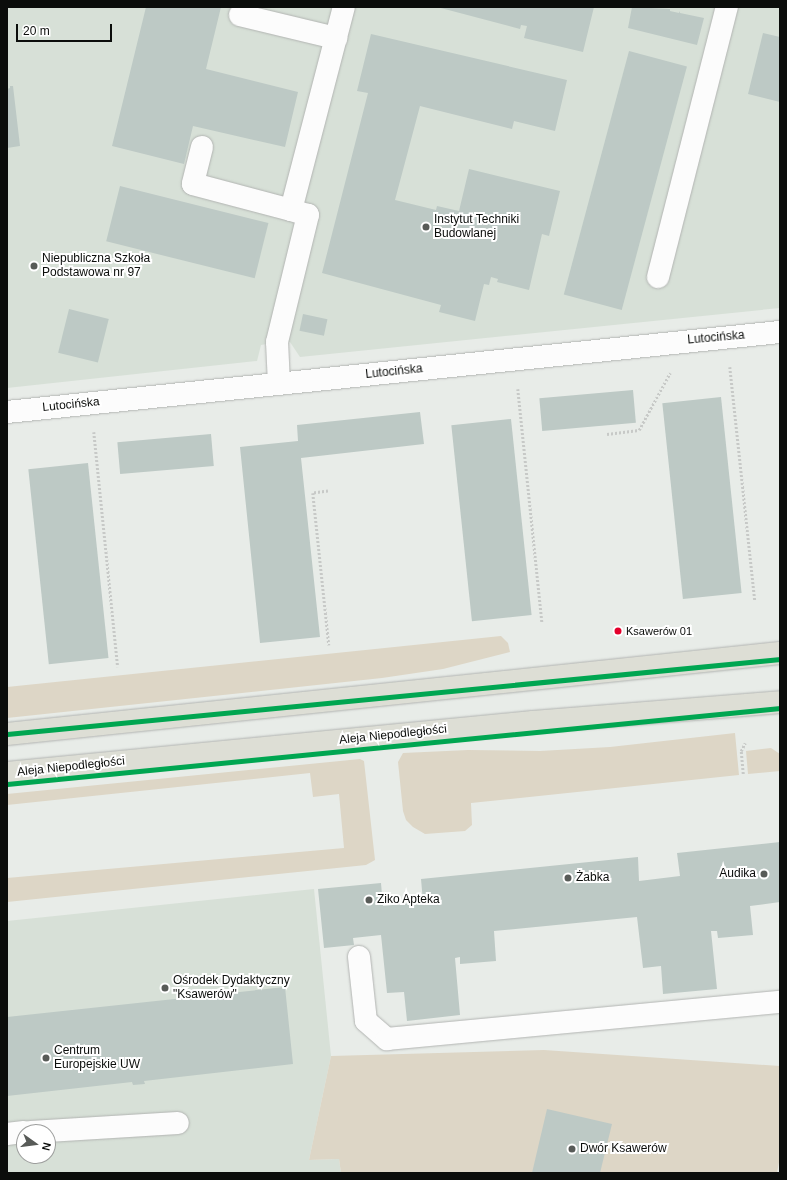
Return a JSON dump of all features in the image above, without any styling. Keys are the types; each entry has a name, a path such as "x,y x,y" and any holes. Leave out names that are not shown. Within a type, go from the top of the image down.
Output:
{"main road":[{"path":"7,734 780,653"},
{"name":"Aleja Niepodległości","path":"7,773 533,722 780,702"}],"street":[{"path":"291,210 344,7"},
{"path":"658,277 727,7"},
{"path":"240,15 336,38"},
{"path":"202,147 193,184 308,215 278,342 279,384"},
{"name":"Lutocińska","path":"7,412 780,332"},
{"path":"359,957 366,1021 388,1039 780,1002"},
{"path":"56,1130 178,1123"}],"path":[{"path":"730,367 755,602"},
{"path":"607,434 640,430 670,373"},
{"path":"518,389 542,622"},
{"path":"94,431 118,667"},
{"path":"328,491 313,492 329,644"},
{"path":"743,774 742,751 745,743"}],"shaded area":[{"name":"Instytut Techniki Budowlanej","path":"7,7 780,7 780,308 300,357 290,342 277,342 261,345 257,361 7,388"},
{"path":"501,636 508,643 510,652 443,669 382,678 7,718 7,687"},
{"path":"735,733 739,775 471,803 472,825 465,831 425,834 413,827 406,820 403,811 398,762 403,753 468,750 540,751 610,747"},
{"path":"771,748 780,754 780,771 748,774 746,751"},
{"path":"360,759 364,761 375,860 366,865 7,902 7,878 344,848 339,794 313,797 310,773 7,805 7,794"},
{"name":"Ośrodek Dydaktyczny \"Ksawerów\"","path":"314,889 331,1056 309,1160 339,1159 341,1173 7,1173 7,921"},
{"path":"544,1050 780,1066 780,1157 777,1173 341,1173 339,1159 309,1160 331,1056"}],"building":[{"path":"146,7 221,7 206,69 298,92 285,147 193,126 184,164 112,146"},
{"path":"437,7 594,7 583,52 524,38 527,26 521,25 520,29"},
{"path":"632,7 670,9 670,11 679,13 679,11 680,13 704,18 697,45 628,28"},
{"path":"763,33 780,37 780,102 748,94"},
{"path":"371,34 567,80 555,131 514,121 512,129 420,106 395,200 436,210 437,206 459,211 469,169 560,191 549,236 542,234 529,290 497,282 498,279 491,277 489,285 484,284 475,321 439,312 441,305 322,273 368,93 357,91"},
{"path":"629,51 687,67 622,310 564,294"},
{"path":"10,86 13,86 20,146 7,148 7,89 10,88"},
{"path":"120,186 268,223 255,278 106,241"},
{"path":"69,309 109,319 98,363 58,353"},
{"path":"303,314 327,319 324,336 299,331"},
{"path":"633,390 636,423 542,431 539,398"},
{"path":"721,397 742,593 683,599 662,403"},
{"path":"420,412 424,444 301,458 320,637 260,643 240,447 298,441 297,425"},
{"path":"511,419 532,615 472,621 451,425"},
{"path":"211,434 214,466 120,474 117,442"},
{"path":"88,463 108,658 49,664 28,469"},
{"path":"780,842 780,902 750,906 753,935 718,938 717,931 711,931 717,989 663,994 661,966 643,968 637,917 494,931 496,961 460,964 460,957 455,958 460,1015 407,1021 404,992 387,993 381,935 353,938 354,945 324,948 318,889 381,883 383,906 423,902 421,879 638,857 639,881 680,876 677,853"},
{"path":"285,987 293,1064 144,1081 145,1084 133,1085 132,1082 7,1096 7,1017"},
{"name":"Dwór Ksawerów","path":"547,1109 612,1124 600,1173 532,1173"}],"transit line":[{"path":"7,734 780,659"},
{"path":"7,784 780,708"}],"place":[{"name":"Instytut Techniki Budowlanej","path":"426,227"},
{"name":"Niepubliczna Szkoła Podstawowa nr 97","path":"34,266"},
{"name":"Ksawerów 01","path":"618,631"},
{"name":"Audika","path":"764,874"},
{"name":"Żabka","path":"568,878"},
{"name":"Ziko Apteka","path":"369,900"},
{"name":"Ośrodek Dydaktyczny \"Ksawerów\"","path":"165,988"},
{"name":"Centrum Europejskie UW","path":"46,1058"},
{"name":"Dwór Ksawerów","path":"572,1149"}]}
